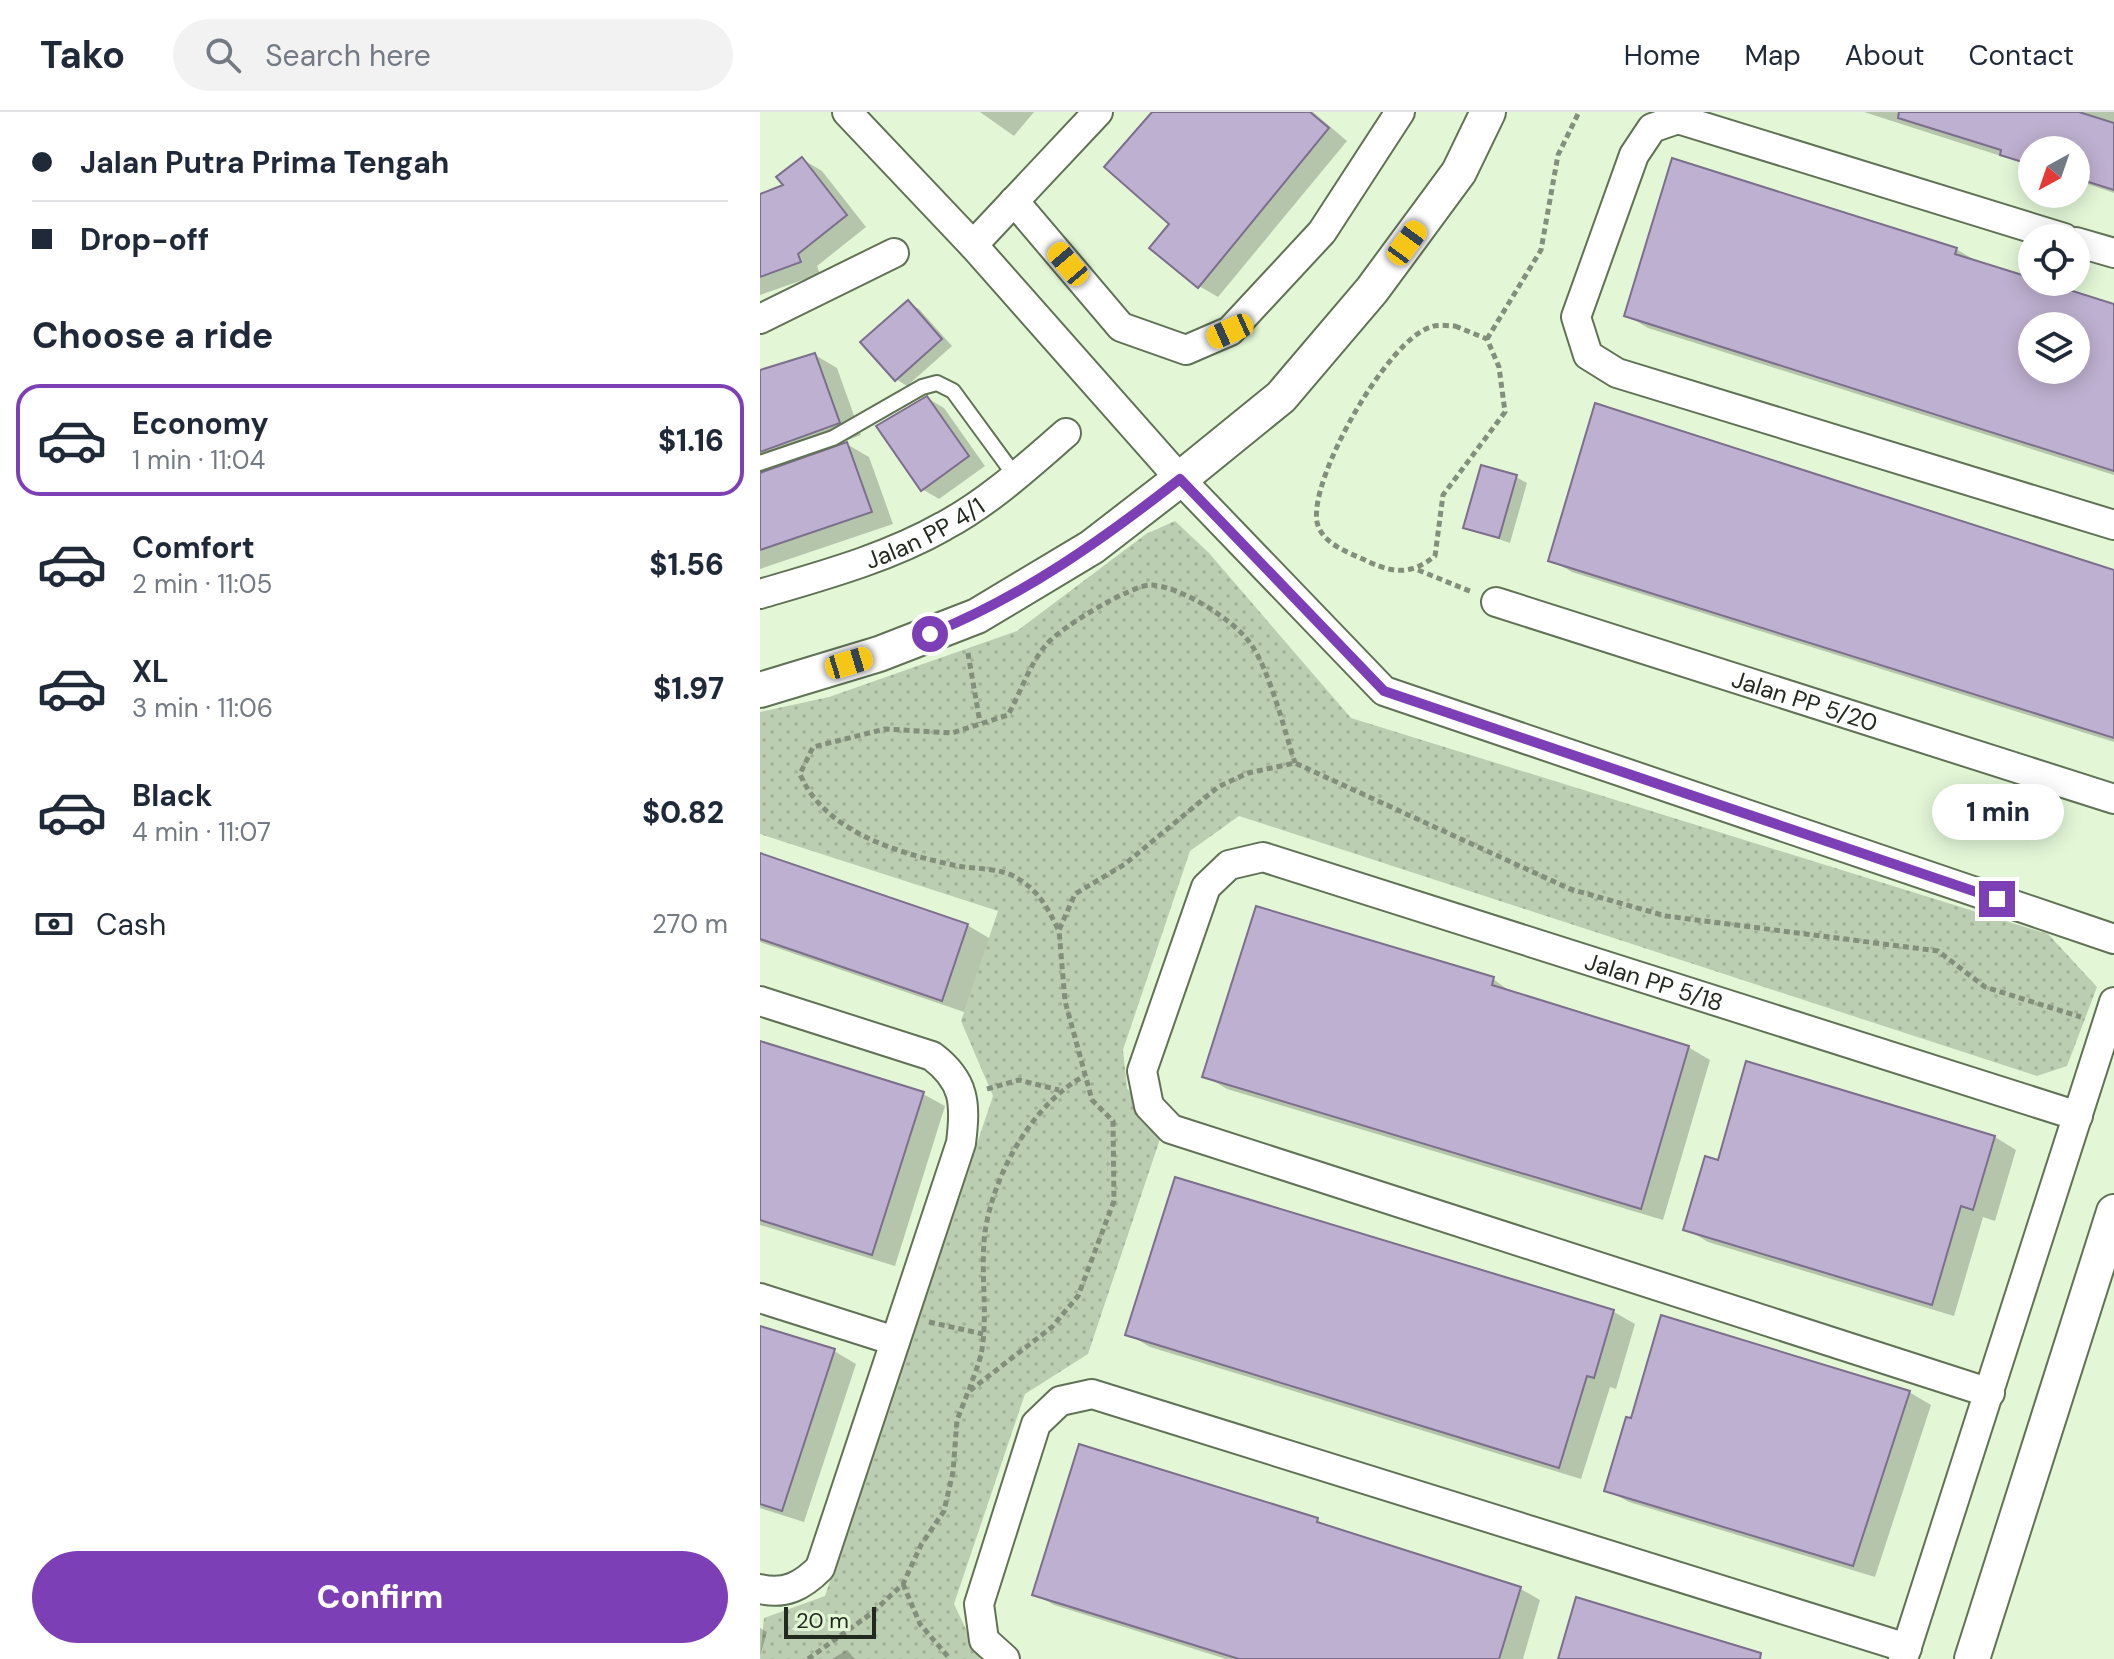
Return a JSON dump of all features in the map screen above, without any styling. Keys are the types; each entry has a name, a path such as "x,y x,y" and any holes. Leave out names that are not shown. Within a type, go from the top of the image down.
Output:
{"street":[{"path":"847,112 973,245 1180,479 1384,691 2114,939"},
{"path":"973,245 1098,112"},
{"path":"1014,201 1121,327 1186,350 1230,331 1322,232 1400,112"},
{"path":"760,690 879,654 977,616 1092,547 1180,479 1281,397 1372,290 1459,172 1488,112"},
{"path":"2019,224 1678,119 1652,128 1634,155 1576,317 1588,355 1617,373 2114,525"},
{"path":"2090,246 2114,253"},
{"path":"760,319 894,253"},
{"name":"Jalan PP 4/1","path":"760,594 874,557 945,526 1016,477 1066,433"},
{"name":"Jalan PP 5/20","path":"1496,602 2114,799"},
{"name":"Jalan PP 5/18","path":"1990,1393 1171,1129 1149,1106 1142,1071 1206,887 1229,865 1263,857 2078,1116"},
{"path":"760,1001 932,1056 952,1071 961,1091 965,1116 961,1143 820,1568 805,1584 789,1590 760,1589"},
{"path":"1005,1659 984,1640 979,1604 1036,1424 1060,1401 1092,1394 1905,1654 2110,1014"},
{"path":"1972,1659 2114,1212"},
{"path":"760,1298 899,1329"}],"lane":[{"path":"760,463 833,438 922,387 937,383 953,391 1016,477"}],"path":[{"path":"1487,339 1541,250 1558,155 1579,112"},
{"path":"1417,570 1435,556 1443,495 1505,412 1499,367 1487,339 1455,326 1430,327 1400,347 1363,397 1325,471 1317,522 1330,543 1391,572 1417,570 1496,602"},
{"path":"968,1392 1052,1327 1078,1296 1114,1201 1113,1121 1092,1100 1084,1076 1065,1001 1059,930 1042,896 1015,876 954,865 879,842 829,817 807,793 800,774 813,747 885,729 952,733 1008,715 1037,656 1049,640 1100,605 1150,585 1184,595 1224,617 1251,643 1295,763"},
{"path":"955,624 969,654 980,723"},
{"path":"1059,930 1075,894 1125,864 1218,787 1248,773 1295,763 1570,889 1666,916 1938,951 1985,987 2110,1014"},
{"path":"808,1659 872,1613 903,1584 921,1545 944,1511 953,1472 957,1420 982,1350 985,1232 1002,1174 1041,1111 1059,1090 1084,1076"},
{"path":"961,1091 1000,1088 1019,1080 1059,1090"},
{"path":"899,1329 983,1334"},
{"path":"903,1584 920,1624 950,1659"}],"green space":[{"path":"1175,521 1209,553 1351,718 2048,934 2097,987 2067,1066 2037,1076 1239,816 1190,851 1123,1050 1127,1088 1161,1136 1088,1354 1025,1394 954,1604 980,1659 760,1659 764,1618 825,1596 993,1096 961,1021 998,911 760,834 760,712 829,697 1017,631 1146,534"}],"building":[{"path":"1152,112 1310,112 1329,128 1198,288 1149,248 1169,224 1104,167"},
{"path":"1899,112 2079,112 2114,123 2114,190 2090,182 2090,136 2018,136 2018,161 2000,155 2001,150 1898,118"},
{"path":"802,157 847,215 798,254 801,262 760,277 760,194 783,185 776,177"},
{"path":"1672,158 1957,248 1955,254 2018,274 2018,296 2089,296 2114,304 2114,471 1624,316"},
{"path":"908,300 942,339 895,381 860,342"},
{"path":"815,353 840,423 760,452 760,370"},
{"path":"927,396 969,456 921,491 876,426"},
{"path":"1595,403 2114,570 2114,738 1548,561"},
{"path":"847,442 872,512 760,550 760,473"},
{"path":"1481,465 1517,475 1499,538 1463,528"},
{"path":"760,853 968,924 942,1001 760,939"},
{"path":"1256,906 1494,977 1492,985 1689,1046 1641,1209 1202,1077"},
{"path":"760,1041 924,1092 872,1255 760,1220"},
{"path":"1746,1061 1995,1136 1973,1210 1961,1206 1932,1305 1683,1230 1705,1156 1718,1160"},
{"path":"1175,1177 1614,1310 1594,1378 1587,1376 1559,1468 1125,1335"},
{"path":"1661,1315 1910,1391 1853,1566 1604,1491 1626,1417 1631,1418"},
{"path":"760,1326 835,1349 782,1511 760,1504"},
{"path":"1079,1444 1318,1518 1317,1522 1521,1587 1499,1659 1239,1659 1032,1595"},
{"path":"1576,1597 1761,1653 1760,1659 1558,1659"}],"route":[{"path":"930,634 977,616 1092,547 1180,479 1384,691 1997,899"}]}
